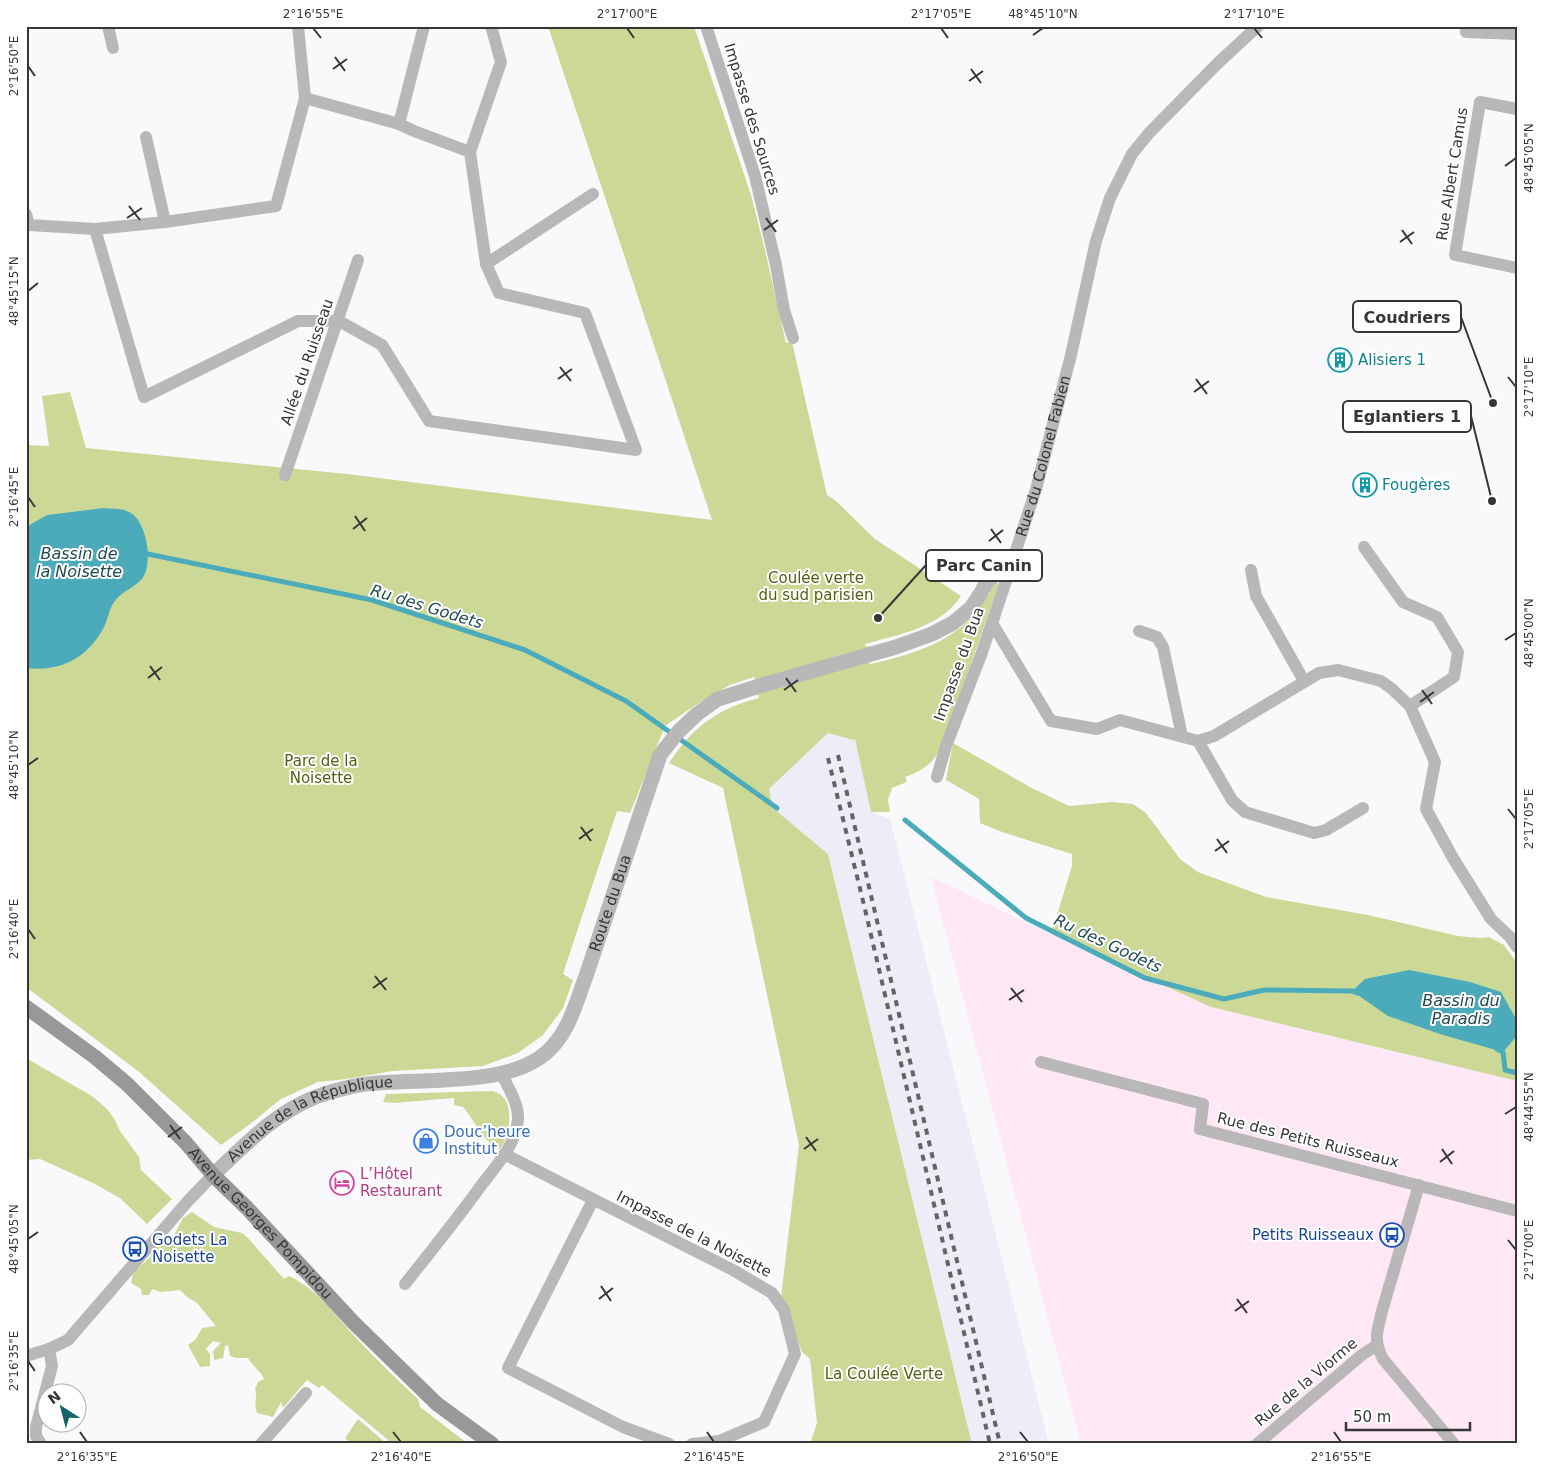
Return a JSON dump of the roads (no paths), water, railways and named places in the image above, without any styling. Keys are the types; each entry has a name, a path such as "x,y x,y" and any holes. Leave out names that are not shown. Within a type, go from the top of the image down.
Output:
{"main road":[{"name":"Avenue Georges Pompidou","path":"26,1007 95,1057 127,1084 186,1143 213,1175 247,1208 354,1323 437,1404 492,1444"}],"street":[{"path":"108,26 113,48"},
{"path":"26,214 29,225 95,229 165,222 276,206 305,98 298,26"},
{"path":"399,124 424,26"},
{"path":"95,229 144,397 298,321 338,321 382,346 429,421 636,450 585,314 499,293 486,264 470,152 501,62 491,26"},
{"name":"Impasse des Sources","path":"706,26 755,176 776,265 784,310 793,338"},
{"path":"1466,26 1466,32 1517,34"},
{"name":"Rue du Colonel Fabien","path":"1012,563 1038,480 1071,355 1096,241 1110,198 1132,154 1149,133 1255,27"},
{"path":"305,98 399,124 470,152"},
{"name":"Rue Albert Camus","path":"1517,109 1480,102 1455,255 1517,268"},
{"path":"146,136 165,222"},
{"path":"486,264 593,194"},
{"name":"Allée du Ruisseau","path":"285,475 358,260"},
{"path":"1364,547 1403,602 1437,617 1458,652 1454,677 1410,706"},
{"path":"1012,563 992,623 1051,721 1097,728 1120,720 1198,741 1214,736 1319,673 1338,670 1381,681 1392,689 1410,706 1435,762 1426,809 1491,919 1517,946"},
{"name":"Route du Bua","path":"553,1046 565,1029 586,976 660,755 678,732 697,714 718,699 896,647 932,634 954,623 971,608 987,581 1012,563"},
{"name":"Impasse du Bua","path":"937,777 946,746 981,655 1012,563"},
{"path":"1251,570 1256,596 1304,681"},
{"path":"1139,632 1157,637 1163,647 1182,736"},
{"path":"1198,741 1232,800 1245,812 1314,833 1326,830 1363,808"},
{"name":"Avenue de la République","path":"26,1356 49,1349 68,1340 188,1201 213,1175 279,1116 312,1098 359,1085 501,1074 525,1067 541,1058 553,1046"},
{"name":"Rue des Petits Ruisseaux","path":"1042,1062 1203,1104 1200,1129 1517,1211"},
{"path":"405,1284 457,1220 516,1134 518,1118 516,1104 501,1074"},
{"name":"Impasse de la Noisette","path":"504,1154 741,1274 772,1293 784,1310 796,1354 764,1422 719,1441 692,1444"},
{"path":"1419,1185 1380,1320 1376,1346 1383,1359 1454,1444"},
{"name":"Impasse de la Noisette","path":"593,1200 508,1368 623,1427 669,1444"},
{"name":"Rue de la Viorme","path":"1257,1444 1363,1354 1376,1346"},
{"path":"41,1444 36,1436 36,1427 52,1366 49,1349"},
{"path":"261,1444 306,1393"}],"water":[{"name":"Bassin de la Noisette","path":"104,508 127,511 134,515 139,522 144,532 148,553 146,572 139,582 115,601 103,629 89,648 80,656 50,668 26,668 26,527 47,515"},
{"name":"Bassin du Paradis","path":"1409,970 1470,982 1501,992 1515,1017 1516,1037 1503,1052 1443,1035 1388,1016 1352,991 1365,979"}],"waterway":[{"name":"Ru des Godets","path":"143,553 372,600 525,650 626,701 777,808"},
{"name":"Ru des Godets","path":"905,820 1026,918 1145,978 1224,999 1264,990 1352,991 1357,993"},
{"name":"Ru des Godets","path":"1497,1049 1503,1052 1505,1070 1517,1073"}],"railway":[{"path":"838,755 1000,1444"},
{"path":"828,758 990,1444"}],"place":[{"name":"Alisiers 1","path":"1340,360"},
{"name":"Coudriers","path":"1493,403"},
{"name":"Fougères","path":"1365,485"},
{"name":"Eglantiers 1","path":"1492,501"},
{"name":"Parc Canin","path":"878,618"},
{"name":"Douc’heure Institut","path":"426,1141"},
{"name":"L’Hôtel Restaurant","path":"342,1183"},
{"name":"Petits Ruisseaux","path":"1392,1235"},
{"name":"Godets La Noisette","path":"135,1249"}],"park label":[{"name":"Coulée verte du sud parisien","path":"816,586"},
{"name":"Parc de la Noisette","path":"321,770"},
{"name":"La Coulée Verte","path":"884,1374"}]}
